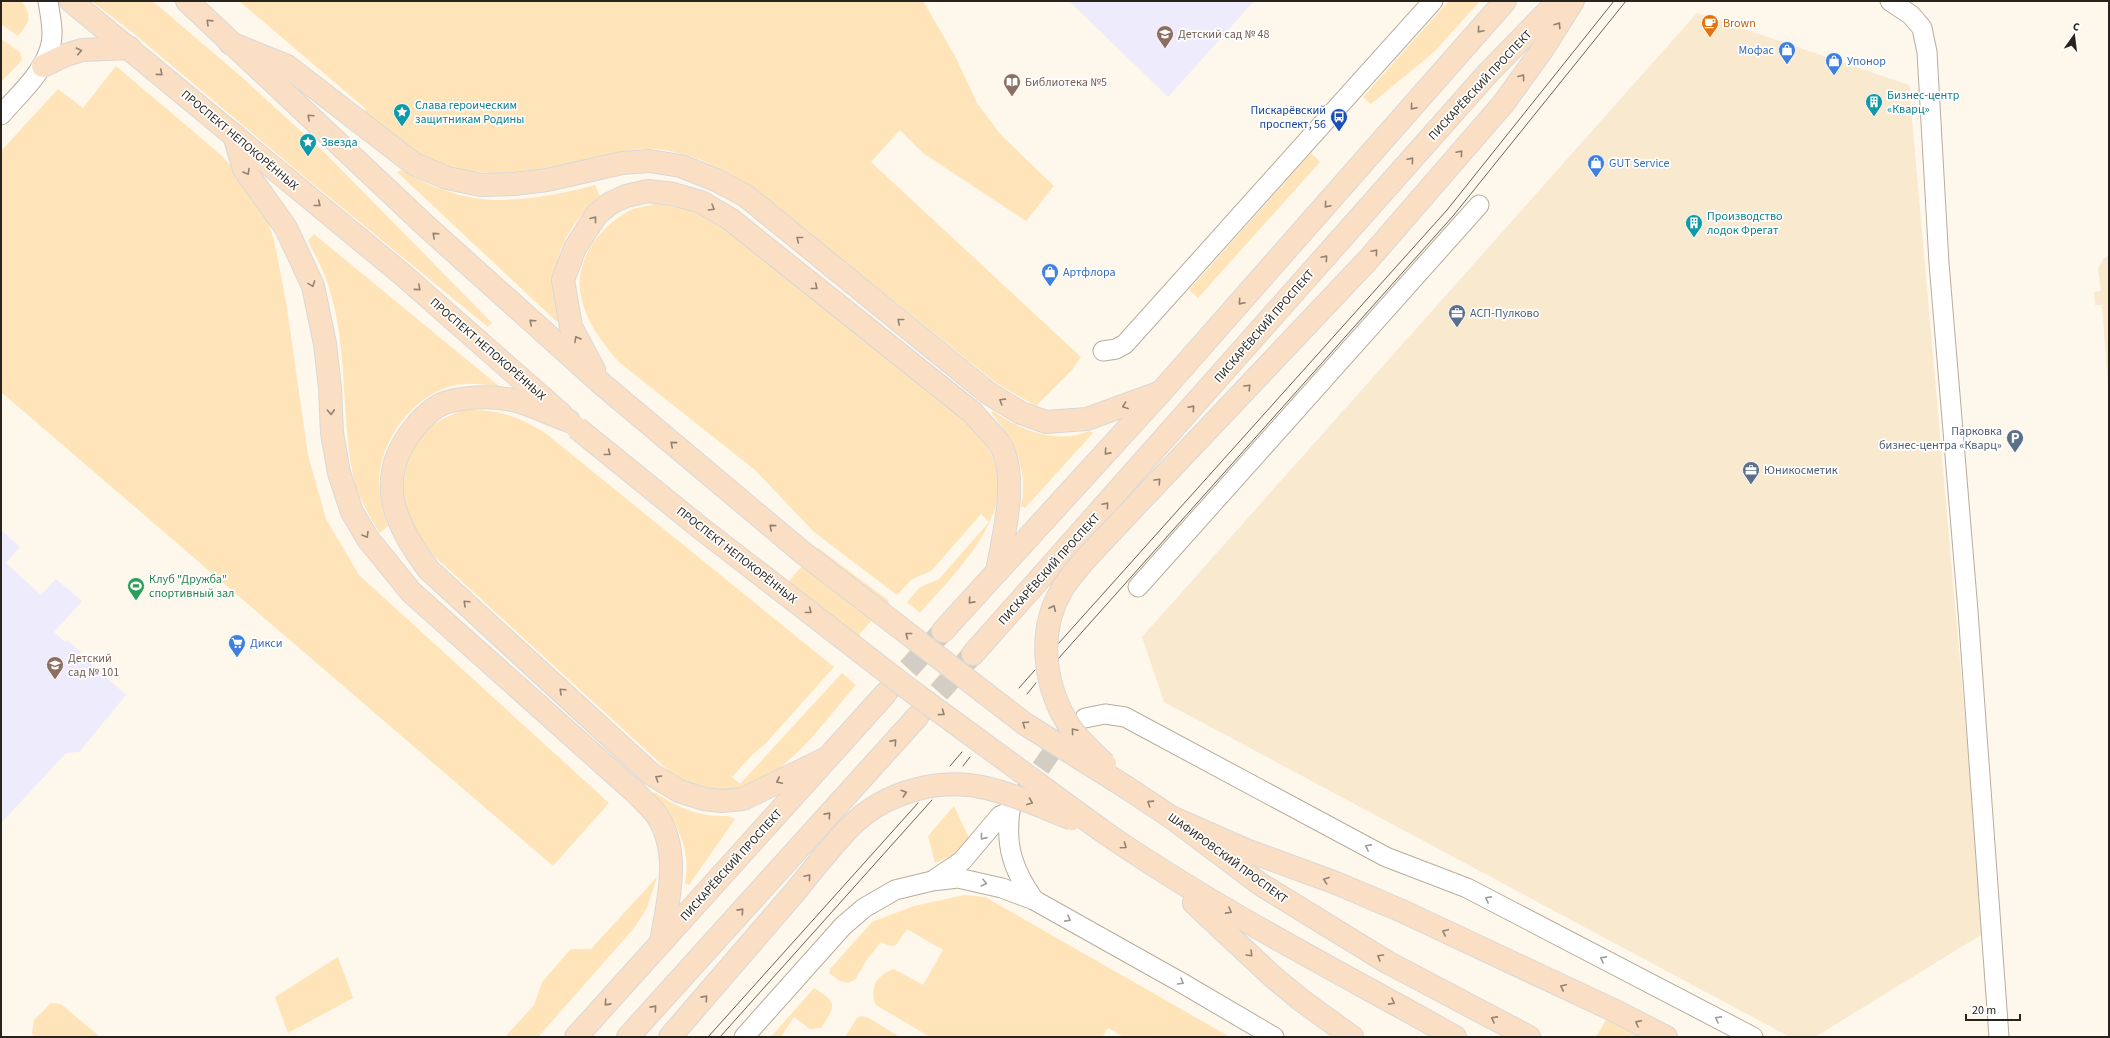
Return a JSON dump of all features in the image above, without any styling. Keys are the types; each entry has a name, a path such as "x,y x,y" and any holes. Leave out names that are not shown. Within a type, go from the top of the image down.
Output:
{"main road":[{"name":"ПРОСПЕКТ НЕПОКОРЁННЫХ","path":"71,1 130,48 403,275 573,425 698,526 910,690 1100,830"},
{"path":"187,1 427,227 606,388"},
{"path":"943,631 1161,392 1505,1"},
{"name":"ПИСКАРЁВСКИЙ ПРОСПЕКТ","path":"973,654 1488,73 1558,1"},
{"path":"1129,790 1070,728 1061,711 1049,678 1046,639 1050,614 1061,590 1122,520 1368,261 1503,104 1542,50 1573,1"},
{"path":"230,43 287,66 414,164 447,178 481,185 514,184 547,180 622,163 649,161 681,166 716,180 746,196 988,393 1021,413 1046,422 1088,419 1161,392"},
{"path":"44,66 66,55 82,50 130,48"},
{"path":"234,135 244,169 286,228 313,286 325,344 330,388 332,433 339,473 352,512 368,539 410,592 635,792 656,814 668,839 672,869 661,942"},
{"path":"606,388 571,327 563,280 575,248 597,214 611,203 626,196 648,191 673,194 701,202 730,218 973,413 1000,444 1008,471 1008,507 997,572"},
{"name":"ШАФИРОВСКИЙ ПРОСПЕКТ","path":"606,388 802,552 1025,724 1171,817 1267,888 1387,962 1529,1037"},
{"path":"573,425 512,400 478,398 450,401 426,414 409,434 399,453 392,474 392,496 398,519 411,546 429,570 651,774 679,791 704,799 722,802 742,799 827,758"},
{"name":"ПИСКАРЁВСКИЙ ПРОСПЕКТ","path":"576,1037 886,694"},
{"path":"628,1037 917,717"},
{"path":"670,1037 850,826 880,803 913,790 960,785 985,788 1021,799 1100,830 1148,863 1214,903 1455,1037"},
{"path":"1171,817 1246,850 1336,883 1402,911 1611,1009 1666,1037"},
{"path":"1148,863 1207,913 1272,976 1301,1000 1352,1037"}],"street":[{"path":"1,115 44,66 51,44 52,28 48,1"},
{"path":"1103,351 1116,349 1125,344 1433,1"},
{"path":"1890,1 1911,15 1922,28 1927,52 1939,263 1968,618 1999,1037"},
{"path":"1138,587 1479,205"},
{"path":"1085,718 1105,714 1125,717 1386,857 1467,888 1753,1037"},
{"path":"932,881 962,861 1000,816 1010,811 1007,831 1009,850 1023,885 1034,900"},
{"path":"744,1037 843,926 864,908 895,890 932,881 958,878 1002,888 1034,900 1182,983 1274,1037"}],"shaded area":[{"path":"1,1 22,1 28,12 27,23 18,36 1,24"},
{"path":"91,1 153,1 245,80 326,154 492,323 488,327 307,179 132,32"},
{"path":"239,1 923,1 955,56 977,103 1001,135 1054,186 1026,221 923,153 900,130 871,162 1081,357 1072,370 1036,406 996,383 755,189 719,168 681,154 654,149 644,149 616,152 531,170 498,173 466,171 438,163 404,145 361,116 366,109"},
{"name":"Детский сад № 48","path":"1069,1 1254,1 1168,97"},
{"path":"1449,1 1480,1 1434,52 1371,104 1363,97"},
{"path":"1697,13 1909,85 1984,933 1815,1037 1790,1037 1164,702 1142,637"},
{"path":"1,39 20,52 22,60 1,82"},
{"path":"116,66 221,155 247,184 267,218 274,240 286,302 308,455 326,519 359,575 609,803 553,866 1,392 1,151 58,89 83,108"},
{"path":"1311,153 1320,162 1198,298 1189,290"},
{"path":"401,170 442,189 460,195 483,199 499,200 532,198 595,185 600,196 576,222 569,232 560,253 556,277 561,320 557,322 397,172"},
{"path":"656,204 691,211 723,226 965,420 985,444 993,458 998,474 998,493 994,513 974,550 920,613 907,602 920,587 939,579 989,522 981,514 931,571 912,579 897,595 814,532 755,470 620,363 597,334 588,318 582,301 580,287 584,261 597,237 617,218 629,211"},
{"path":"314,234 500,387 476,384 451,386 423,400 411,410 392,436 385,451 381,466 379,481 380,492 388,526 379,533 360,498 353,475 349,452 340,336 336,313 328,284 308,241"},
{"path":"2109,255 2109,399 2102,305 2095,305 2094,292 2101,291 2098,269 2103,259"},
{"path":"463,410 476,410 505,414 544,432 834,667 766,743 752,755 732,777 740,784 842,673 856,685 810,740 773,773 752,784 731,790 707,790 684,781 671,773 434,556 415,529 407,511 404,489 406,467 414,447 420,437 428,429 441,420"},
{"path":"993,411 1015,424 1052,436 1077,435 1089,431 1093,433 1025,508 1021,506 1023,480 1018,456 1007,434 991,413"},
{"name":"Детский сад № 101","path":"1,530 20,547 6,563 41,595 56,579 82,601 54,632 65,642 67,640 81,652 80,654 126,695 79,752 66,753 1,823"},
{"path":"818,548 889,601 843,653 774,598"},
{"path":"654,792 666,800 693,812 711,816 732,817 735,819 689,885 685,883 687,870 686,858 680,835 669,814 653,794"},
{"path":"954,806 969,838 959,850 935,863 928,836"},
{"path":"657,877 647,908 635,927 538,1037 505,1037 534,1005 542,982 571,949 591,949"},
{"path":"965,895 985,897 1230,1037 1157,1037 1154,1035 1153,1037 1124,1037 1108,1028 1102,1037 930,1037 876,1005 874,999 873,993 876,983 883,975 894,969 923,985 943,950 907,929 896,945 890,946 881,942 866,961 855,980 847,983 840,981 829,973 830,969 872,922 914,906"},
{"path":"338,957 353,998 288,1033 275,997"},
{"path":"814,988 827,997 831,1001 832,1005 830,1014 821,1028 810,1029 794,1017 781,1037 771,1037"},
{"path":"51,1003 61,1004 100,1037 36,1037 32,1034 34,1020"},
{"path":"862,1016 869,1018 900,1037 845,1037 857,1018"},
{"path":"1606,1020 1640,1037 1596,1037"}],"tunnel":[{"path":"886,693 943,631"},
{"path":"917,717 973,654"},
{"path":"1024,792 1061,739 1067,733"}],"tram line":[{"path":"1058,644 1447,210 1614,1"},
{"path":"1058,659 1453,216 1626,1"},
{"path":"1019,688 1035,670"},
{"path":"1027,694 1036,683"},
{"path":"950,766 962,752"},
{"path":"963,766 970,757"},
{"path":"720,1037 932,800"},
{"path":"708,1037 918,803"}],"place":[{"name":"Brown","path":"1710,38"},
{"name":"Детский сад № 48","path":"1165,49"},
{"name":"Мофас","path":"1787,65"},
{"name":"Упонор","path":"1834,76"},
{"name":"Библиотека №5","path":"1012,97"},
{"name":"Бизнес-центр «Кварц»","path":"1874,117"},
{"name":"Слава героическим защитникам Родины","path":"402,127"},
{"name":"Пискарёвский проспект, 56","path":"1339,132"},
{"name":"Звезда","path":"308,157"},
{"name":"GUT Service","path":"1596,178"},
{"name":"Производство лодок Фрегат","path":"1694,238"},
{"name":"Артфлора","path":"1050,287"},
{"name":"АСП-Пулково","path":"1457,328"},
{"name":"Парковка бизнес-центра «Кварц»","path":"2015,453"},
{"name":"Юникосметик","path":"1751,485"},
{"name":"Клуб \"Дружба\" спортивный зал","path":"136,601"},
{"name":"Дикси","path":"237,658"},
{"name":"Детский сад № 101","path":"55,680"}]}
